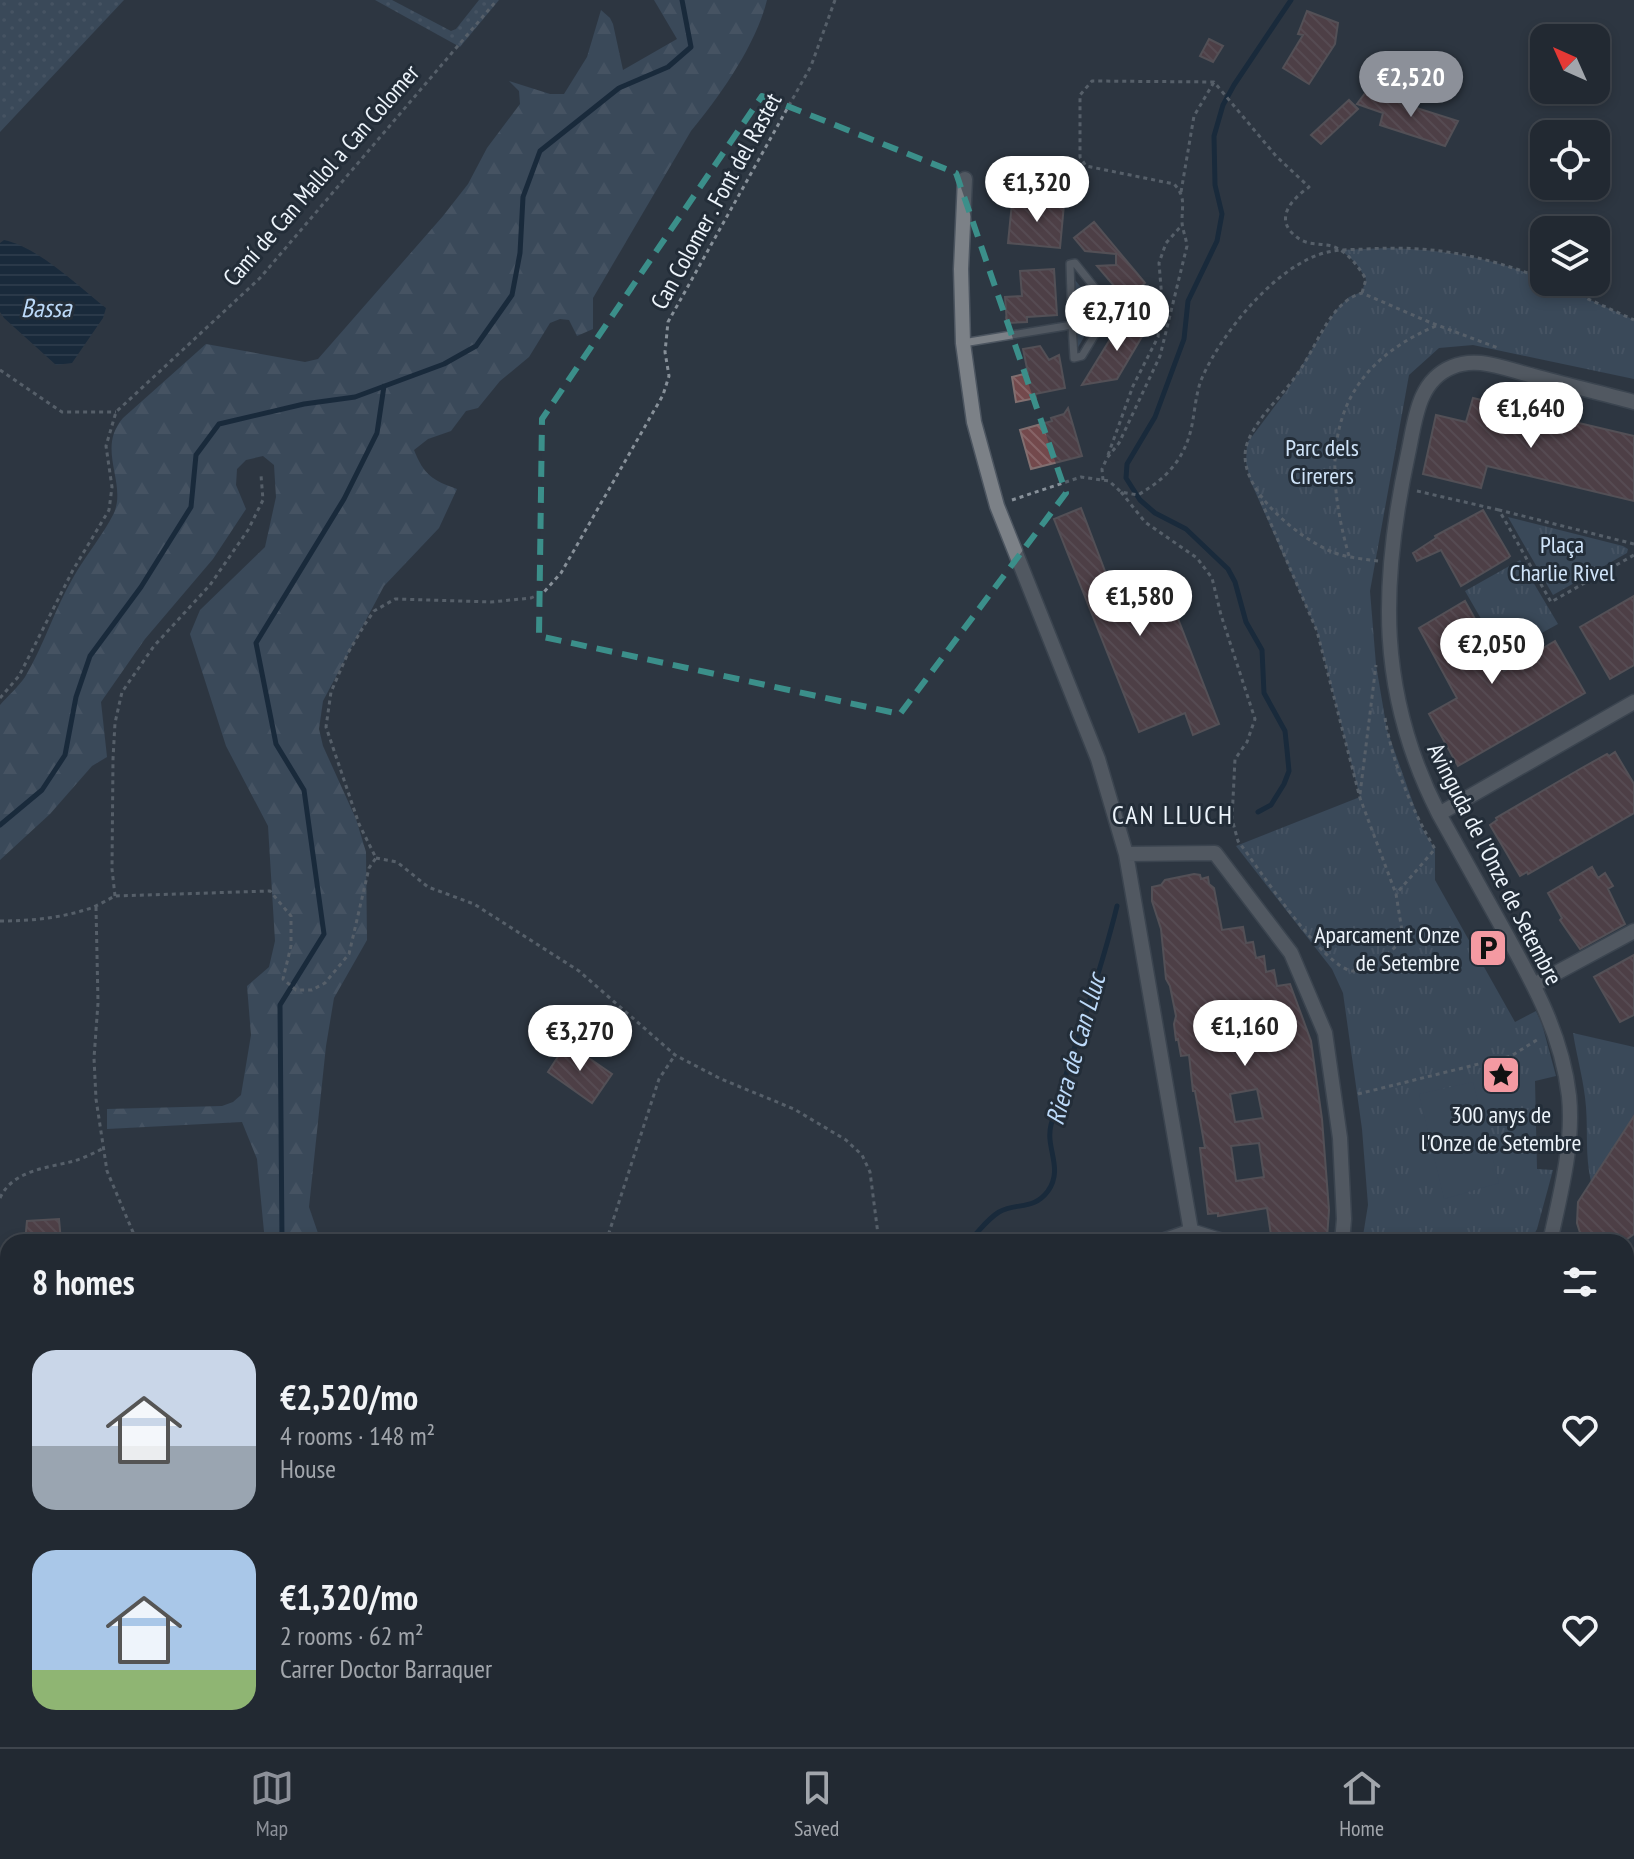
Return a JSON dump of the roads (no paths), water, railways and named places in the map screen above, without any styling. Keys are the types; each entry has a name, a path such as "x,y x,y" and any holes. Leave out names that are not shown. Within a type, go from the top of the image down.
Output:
{"street":[{"path":"965,179 961,269 963,343 974,422 997,506 1098,759 1126,854 1193,1234"},
{"name":"Avinguda de l'Onze de Setembre","path":"1556,1234 1565,1166 1569,1097 1551,1019 1423,783 1407,740 1390,654 1388,586 1401,488 1420,401 1426,387 1443,371 1467,363 1482,363 1634,402"},
{"path":"1439,814 1634,702"},
{"path":"1126,854 1215,853 1291,953 1325,1033 1340,1138 1343,1234"},
{"path":"1534,985 1634,931"}],"lane":[{"path":"1075,263 1111,308 1082,356 1074,358 1072,325 1070,264 1075,263"},
{"path":"963,343 1072,325"}],"water":[{"name":"Bassa","path":"4,240 44,259 106,308 103,318 72,363 56,365 0,312 0,243"}],"waterway":[{"path":"0,825 42,790 65,755 76,697 90,656 141,587 191,507 196,455 219,424 304,404 355,397 444,364 476,346 512,295 520,253 523,197 540,151 619,88 668,67 691,47 682,0"},
{"name":"Riera de Can Lluc","path":"1258,812 1271,805 1289,771 1285,731 1264,693 1262,650 1246,622 1235,582 1228,569 1186,529 1155,513 1140,500 1126,478 1127,464 1155,417 1184,339 1188,301 1217,241 1222,214 1215,185 1214,136 1223,105 1291,0"},
{"path":"282,1234 280,1005 324,934 304,790 276,744 256,643 344,499 377,433 384,386"},
{"name":"Riera de Can Lluc","path":"975,1234 994,1215 1037,1201 1052,1183 1051,1125 1117,906"}],"place":[{"name":"Aparcament Onze de Setembre","path":"1488,948"},
{"name":"300 anys de l'Onze de Setembre","path":"1501,1075"}],"district":[{"name":"CAN LLUCH","path":"1173,814"}],"park label":[{"name":"Parc dels Cirerers","path":"1322,461"},
{"name":"Plaça Charlie Rivel","path":"1562,558"}]}
